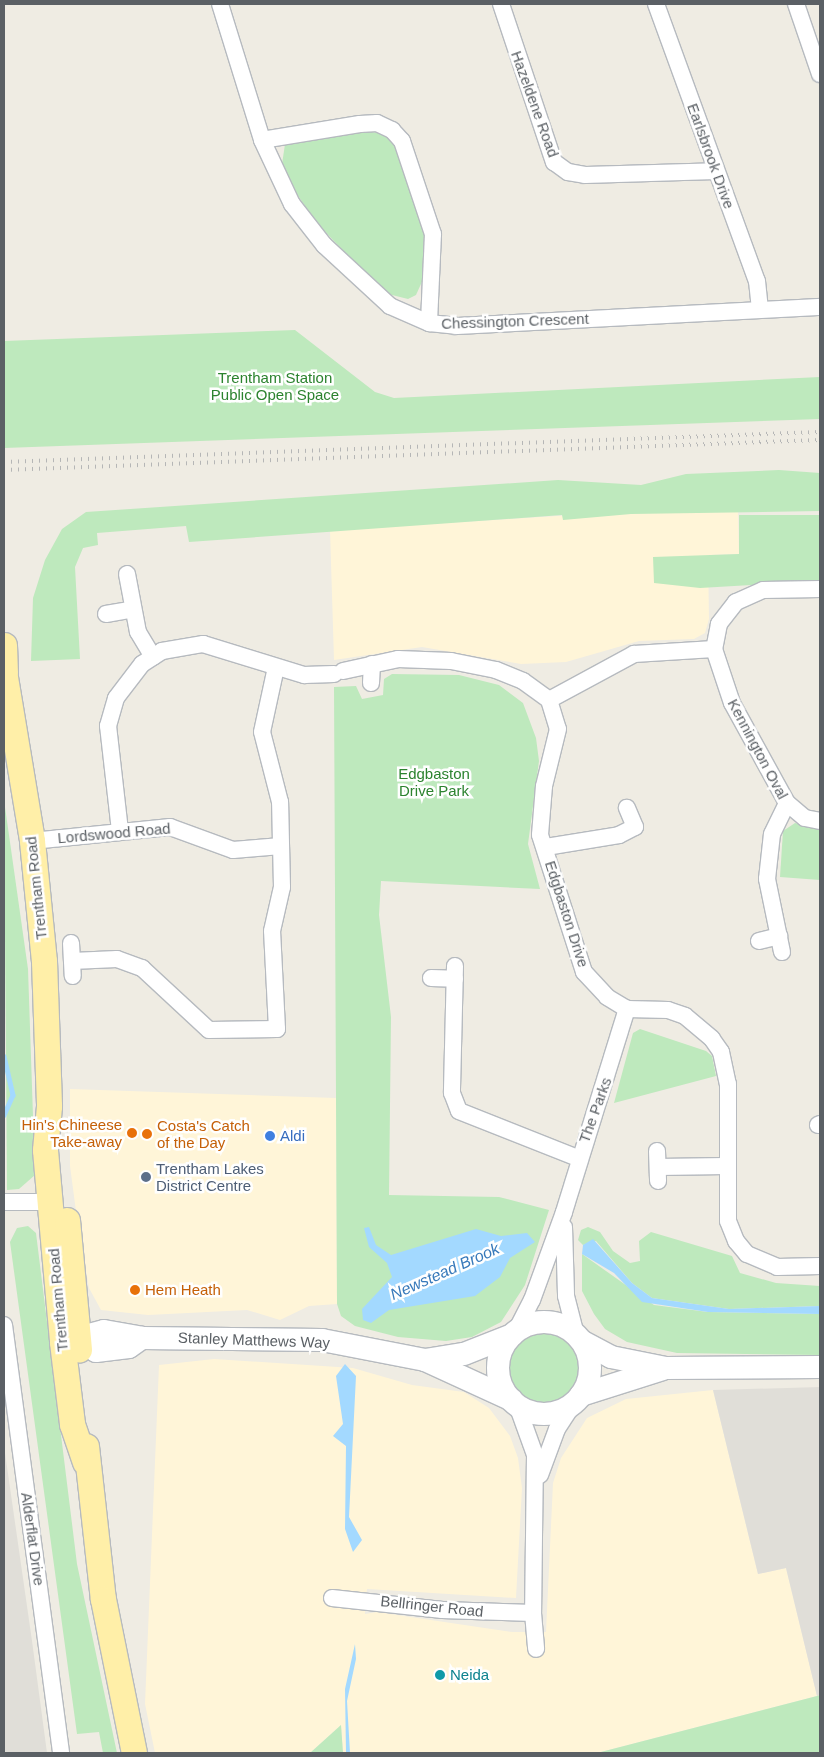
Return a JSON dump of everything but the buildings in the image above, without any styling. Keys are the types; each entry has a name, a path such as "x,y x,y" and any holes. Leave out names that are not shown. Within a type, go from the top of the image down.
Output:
{"main road":[{"name":"Trentham Road","path":"4,645 4,672 32,841 44,961 49,1106 46,1150 49,1202 70,1341"},
{"name":"Trentham Road","path":"49,1106 60,1146 70,1341 72,1424 85,1462 104,1599 134,1753"},
{"path":"666,1368 577,1399 548,1414 514,1403 501,1384 498,1364 514,1333 550,1322 611,1357 666,1368 820,1367"},
{"name":"Stanley Matthews Way","path":"426,1360 464,1354 514,1333"},
{"name":"Stanley Matthews Way","path":"70,1341 96,1351 129,1347 142,1338 322,1340 426,1360 514,1403"},
{"path":"577,1399 590,1372 579,1338"}],"street":[{"name":"Chessington Crescent","path":"220,4 262,140 292,204 324,245 375,296 429,323 456,326 820,307"},
{"name":"Hazeldene Road","path":"500,4 554,162 568,172 585,175 716,171"},
{"name":"Earlsbrook Drive","path":"656,4 757,282 760,309"},
{"path":"796,4 820,74"},
{"path":"262,140 360,124 377,123 392,130 402,141 433,234 429,323"},
{"path":"127,574 138,632 153,657"},
{"path":"120,831 108,726 111,711 123,687 153,657 181,646 203,644 276,668 304,675 339,673 372,664 427,659 487,668 522,681 549,700 634,654 714,649 720,624 736,602 763,590 820,589"},
{"path":"106,614 133,609"},
{"name":"Kennington Oval","path":"714,649 732,703 787,804 805,818 820,821"},
{"path":"372,664 372,683"},
{"path":"71,943 73,969 118,959 142,968 209,1030 277,1029 272,931 282,887 280,802 262,732 276,668"},
{"name":"Edgbaston Drive","path":"549,700 558,729 540,812 540,835 546,847 584,972 607,998 627,1009 668,1010 685,1016 721,1052 728,1084 726,1166 728,1221 747,1254 777,1267 820,1266"},
{"path":"759,941 781,944 767,879 772,834 787,804"},
{"path":"546,847 638,834 627,808"},
{"name":"Lordswood Road","path":"32,841 120,831 179,828 233,850 282,846"},
{"path":"431,978 455,972 452,1093 460,1111 578,1158"},
{"name":"The Parks","path":"514,1333 532,1300 564,1212 578,1158 627,1009"},
{"path":"657,1167 726,1166"},
{"path":"4,1202 49,1202"},
{"name":"The Parks","path":"564,1212 565,1284 579,1338"},
{"name":"Alderflat Drive","path":"4,1326 61,1753"},
{"path":"537,1484 557,1429 577,1399"},
{"path":"514,1403 535,1455 537,1484 533,1613 536,1649"},
{"name":"Bellringer Road","path":"332,1598 442,1610 533,1613"}],"shaded area":[{"path":"738,505 739,554 708,555 709,619 705,633 694,639 639,641 566,662 521,664 422,647 334,660 330,530"},
{"name":"Trentham Lakes District Centre","path":"70,1089 336,1098 337,1304 309,1306 280,1320 247,1310 148,1315 101,1310 89,1288 77,1219 70,1166"},
{"path":"214,1359 353,1368 412,1385 464,1392 489,1408 510,1436 518,1458 522,1488 516,1598 367,1589 365,1614 377,1612 512,1632 546,1632 553,1483 561,1458 587,1418 626,1399 713,1390 758,1574 786,1568 817,1696 597,1753 343,1753 341,1725 310,1753 155,1753 145,1704 159,1365"},
{"path":"820,1387 820,1695 817,1696 786,1568 758,1574 713,1390"},
{"path":"4,1446 32,1641 47,1753 4,1753"}],"green space":[{"path":"366,131 384,134 394,142 425,226 425,275 416,295 408,299 388,294 365,274 316,222 281,171 285,144"},
{"name":"Trentham Station Public Open Space","path":"295,330 375,392 394,398 820,377 820,419 4,448 4,341"},
{"path":"779,470 820,473 820,511 631,514 563,520 562,515 189,542 186,526 97,533 98,545 83,548 75,567 80,659 31,661 33,598 45,560 62,529 86,512 558,480 641,485 686,474"},
{"path":"739,515 820,515 820,581 700,588 654,583 653,557 739,554"},
{"name":"Edgbaston Drive Park","path":"392,674 459,675 499,685 523,703 536,738 539,761 528,844 540,889 381,881 379,915 391,1017 389,1195 499,1197 549,1210 525,1285 501,1322 472,1337 446,1341 398,1337 355,1326 341,1316 337,1304 334,687 356,686 362,699 383,695 384,679"},
{"path":"4,800 28,969 35,1175 19,1189 7,1190"},
{"path":"795,823 820,829 820,880 780,877 783,831"},
{"path":"640,1029 706,1051 712,1056 716,1076 614,1103 633,1033"},
{"path":"28,1226 36,1233 77,1564 117,1753 103,1753 99,1732 77,1734 10,1242 17,1228"},
{"path":"588,1227 600,1232 613,1251 630,1263 640,1261 639,1241 651,1232 732,1256 740,1273 776,1283 820,1286 820,1306 729,1309 652,1298 632,1283 596,1241 583,1245 578,1240 581,1230"},
{"path":"582,1254 654,1305 708,1312 820,1314 820,1355 677,1353 627,1342 605,1329 594,1314 582,1291"},
{"path":"544,1331 558,1334 570,1342 578,1354 581,1368 578,1382 570,1394 558,1402 544,1405 530,1402 518,1394 510,1382 507,1368 510,1354 518,1342 530,1334"},
{"path":"820,1695 820,1753 597,1753 817,1696"},
{"path":"341,1725 343,1753 310,1753"}],"water":[{"name":"Newstead Brook","path":"369,1227 376,1245 391,1255 476,1229 501,1236 527,1233 535,1242 510,1258 500,1277 475,1296 389,1310 371,1323 363,1320 362,1309 392,1277 387,1263 369,1247 364,1228"},
{"path":"593,1239 632,1283 652,1298 729,1309 820,1306 820,1314 708,1312 642,1302 614,1273 582,1254 583,1245"},
{"path":"345,1364 356,1376 349,1517 362,1540 353,1552 345,1529 346,1446 333,1436 343,1424 336,1376"},
{"path":"355,1644 356,1659 347,1701 350,1753 346,1753 345,1689"}],"waterway":[{"path":"4,1056 13,1095 4,1115"}],"railway":[{"path":"4,462 820,432"},
{"path":"4,470 820,440"}],"place":[{"name":"Hin's Chineese Take-away","path":"132,1133"},
{"name":"Costa's Catch of the Day","path":"147,1134"},
{"name":"Aldi","path":"270,1136"},
{"name":"Trentham Lakes District Centre","path":"146,1177"},
{"name":"Hem Heath","path":"135,1290"},
{"name":"Neida","path":"440,1675"}]}
